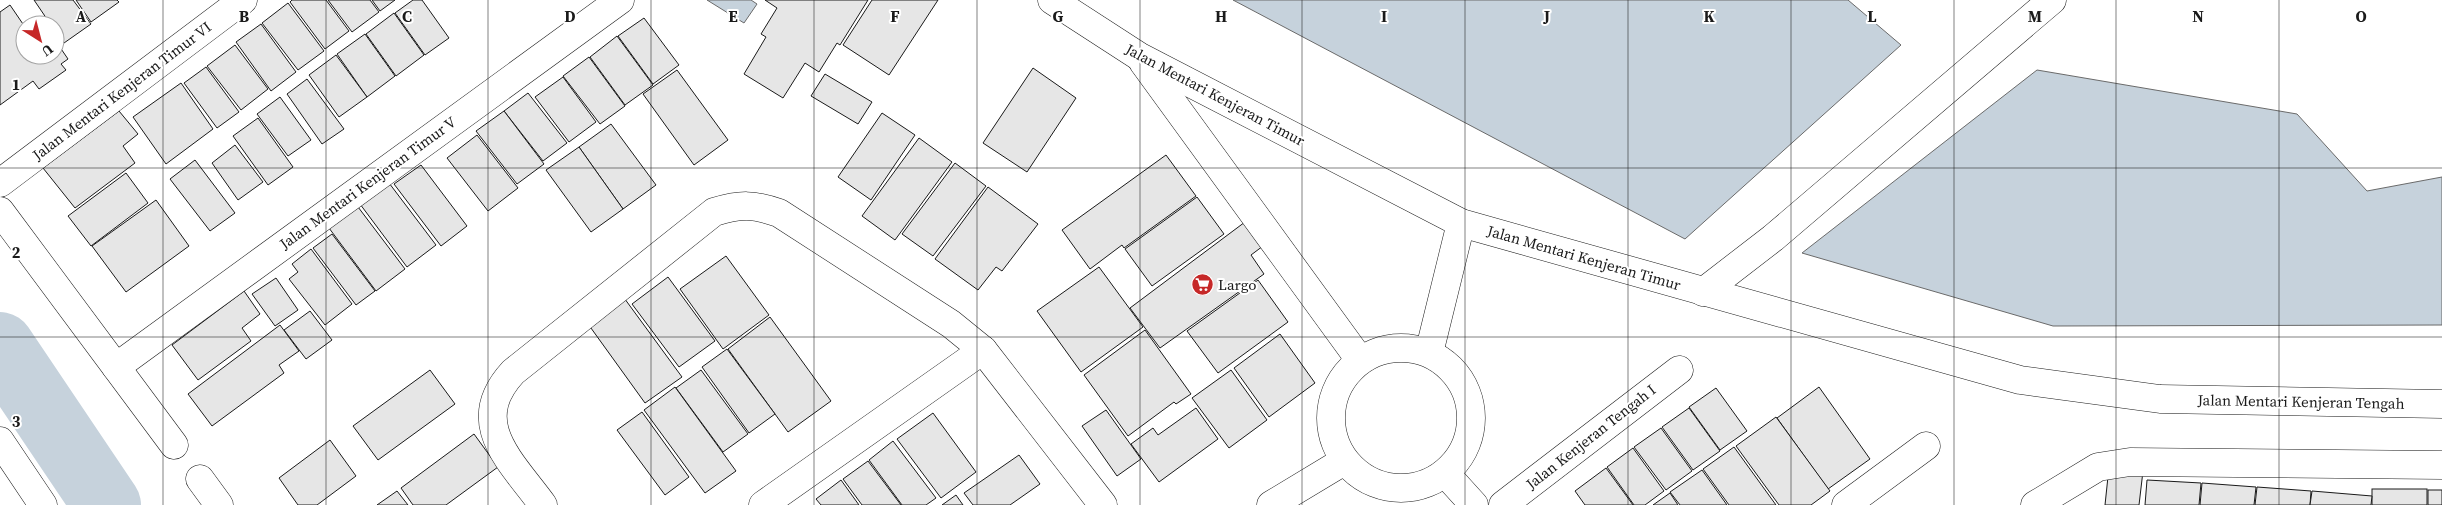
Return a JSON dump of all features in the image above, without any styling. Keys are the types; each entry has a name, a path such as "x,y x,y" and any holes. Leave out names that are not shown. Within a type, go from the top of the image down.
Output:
{"street":[{"name":"Jalan Mentari Kenjeran Timur VI","path":"0,183 243,0"},
{"name":"Jalan Mentari Kenjeran Timur V","path":"116,367 620,0"},
{"name":"Jalan Mentari Kenjeran Timur","path":"1052,0 1140,57 1460,223 2020,380 2160,399"},
{"path":"1703,292 1773,238 2052,0"},
{"path":"1140,57 1360,360"},
{"path":"543,505 502,450 495,435 492,414 495,397 501,385 513,372 714,212 735,206 756,206 778,214 951,324 983,350 1103,505"},
{"path":"0,211 174,445"},
{"path":"1429,353 1460,223"},
{"path":"1406,347 1429,353 1450,366 1464,385 1471,408 1470,432 1462,455 1445,473 1404,497 1360,477 1344,461 1334,441 1329,418 1333,396 1344,376 1360,360 1382,350 1406,347"},
{"path":"763,505 983,350"},
{"name":"Jalan Kenjeran Tengah I","path":"1503,505 1679,370"},
{"name":"Jalan Mentari Kenjeran Tengah","path":"2160,399 2442,404"},
{"path":"0,441 43,505"},
{"path":"1846,505 1926,446"},
{"path":"1271,505 1344,461"},
{"path":"2035,505 2098,467 2130,462 2442,465"},
{"path":"1445,473 1474,505"},
{"path":"200,480 219,505"}],"shaded area":[{"path":"707,0 751,0 757,4 744,23"},
{"path":"1233,0 1848,0 1901,45 1685,239"},
{"path":"2037,70 2297,114 2367,191 2442,177 2442,325 2053,326 1802,253"}],"building":[{"path":"34,0 73,0 91,24 65,42 65,15 44,15"},
{"path":"76,0 117,0 119,2 91,22"},
{"path":"292,0 326,0 349,31 325,49 290,2"},
{"path":"328,0 370,0 379,12 352,32"},
{"path":"372,0 395,0 380,11"},
{"path":"413,0 422,0 449,38 425,55 395,13"},
{"path":"765,0 868,0 840,45 837,43 819,72 805,63 783,98 744,74 766,37 761,34 777,8"},
{"path":"872,0 938,0 889,75 843,45"},
{"path":"288,3 324,51 298,70 262,23"},
{"path":"10,5 17,15 15,15 15,65 62,65 66,70 39,89 33,81 0,105 0,12"},
{"path":"394,13 424,55 396,76 366,34"},
{"path":"644,18 679,65 653,84 618,36"},
{"path":"261,24 296,72 271,91 236,42"},
{"path":"365,34 395,76 367,97 337,54"},
{"path":"617,36 653,85 625,105 590,57"},
{"path":"235,45 268,89 241,110 207,66"},
{"path":"336,55 367,97 339,117 309,75"},
{"path":"589,57 625,106 600,124 563,76"},
{"path":"206,67 239,112 217,128 184,83"},
{"path":"1033,68 1076,98 1027,172 983,143"},
{"path":"677,70 728,140 694,165 643,94"},
{"path":"825,74 872,102 858,124 811,96"},
{"path":"563,77 596,122 569,142 535,97"},
{"path":"307,79 344,129 322,144 287,94"},
{"path":"181,83 213,129 166,164 133,117"},
{"path":"528,93 567,143 543,161 504,111"},
{"path":"280,97 311,140 288,156 257,114"},
{"path":"119,111 138,134 123,146 135,163 75,208 43,168"},
{"path":"504,111 544,164 517,184 476,131"},
{"path":"882,113 915,135 871,200 838,177"},
{"path":"258,118 293,167 268,185 233,136"},
{"path":"611,124 656,185 623,209 579,147"},
{"path":"477,135 518,188 488,211 447,158"},
{"path":"919,138 952,162 895,240 862,216"},
{"path":"235,145 263,182 238,200 212,163"},
{"path":"579,147 623,209 591,232 546,170"},
{"path":"1166,155 1196,196 1124,248 1122,245 1090,269 1062,230"},
{"path":"195,160 235,213 210,231 170,179"},
{"path":"955,163 986,186 933,256 902,234"},
{"path":"421,165 467,226 441,246 394,184"},
{"path":"126,173 148,203 91,246 68,216"},
{"path":"386,179 436,245 407,267 357,200"},
{"path":"988,187 1038,224 1002,271 996,267 978,290 935,259"},
{"path":"1197,197 1224,234 1152,286 1125,249"},
{"path":"156,200 189,246 126,292 92,246"},
{"path":"355,203 405,269 376,291 326,224"},
{"path":"1245,222 1263,246 1251,255 1264,274 1160,348 1130,308"},
{"path":"332,234 375,291 356,305 313,248"},
{"path":"311,249 352,304 325,325 289,279 298,272 292,264"},
{"path":"726,256 769,315 723,349 680,289"},
{"path":"1099,267 1143,327 1081,372 1037,311"},
{"path":"668,277 715,341 679,367 632,304"},
{"path":"276,278 298,310 275,326 252,294"},
{"path":"1258,280 1288,322 1218,373 1187,331"},
{"path":"244,291 260,314 242,328 251,341 198,380 172,345"},
{"path":"619,291 682,377 645,403 583,317"},
{"path":"310,311 332,340 306,359 284,330"},
{"path":"770,317 831,401 788,432 728,349"},
{"path":"280,325 299,351 279,365 284,373 212,426 188,394"},
{"path":"1145,330 1191,394 1176,404 1174,402 1128,436 1084,375"},
{"path":"1280,334 1315,383 1269,417 1234,368"},
{"path":"727,349 775,414 749,433 702,367"},
{"path":"430,370 455,404 378,460 353,426"},
{"path":"701,370 748,434 723,452 676,388"},
{"path":"1231,370 1267,420 1229,448 1192,398"},
{"path":"675,387 736,471 705,493 644,410"},
{"path":"1819,387 1870,459 1828,489 1777,418"},
{"path":"1716,388 1747,431 1720,450 1689,407"},
{"path":"1196,408 1218,439 1159,482 1131,444 1153,428 1158,435"},
{"path":"1689,408 1720,451 1693,470 1662,427"},
{"path":"1106,410 1141,459 1117,476 1082,426"},
{"path":"642,412 689,477 665,495 617,430"},
{"path":"933,413 976,472 941,498 897,439"},
{"path":"1776,417 1830,491 1811,505 1779,505 1736,446"},
{"path":"1661,428 1692,471 1666,490 1634,447"},
{"path":"474,434 498,467 446,505 413,505 401,488"},
{"path":"330,440 356,476 317,505 298,505 279,478"},
{"path":"893,441 936,498 926,505 902,505 869,460"},
{"path":"1734,447 1776,505 1729,505 1703,469"},
{"path":"1633,448 1664,491 1645,505 1634,505 1607,467"},
{"path":"1019,455 1040,484 1010,505 973,505 964,493"},
{"path":"868,461 901,505 862,505 843,479"},
{"path":"2109,467 2143,471 2139,505 2105,505"},
{"path":"1606,468 1633,505 1585,505 1575,491"},
{"path":"1702,470 1727,505 1680,505 1670,492"},
{"path":"841,480 859,505 821,505 816,499"},
{"path":"2147,480 2201,483 2199,505 2145,505"},
{"path":"2202,483 2256,487 2254,505 2200,505"},
{"path":"2257,487 2311,491 2310,505 2255,505"},
{"path":"2372,489 2427,489 2427,505 2372,505"},
{"path":"2428,490 2442,490 2442,505 2428,505"},
{"path":"397,491 408,505 377,505"},
{"path":"2312,491 2372,496 2371,505 2310,505"},
{"path":"1670,493 1678,505 1653,505"},
{"path":"956,495 963,505 942,505"}],"waterway":[{"path":"0,346 107,505"}],"place":[{"name":"Largo","path":"1202,285"}]}
